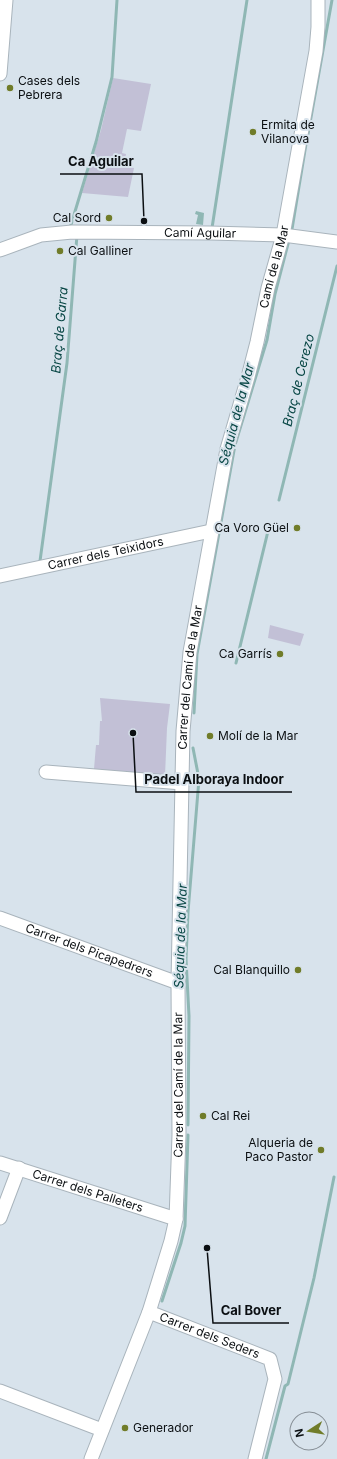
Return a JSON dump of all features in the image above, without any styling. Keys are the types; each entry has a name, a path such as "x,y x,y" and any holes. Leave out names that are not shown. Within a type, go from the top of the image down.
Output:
{"street":[{"path":"0,74 6,0"},
{"name":"Camí de la Mar","path":"211,531 227,449 248,377 268,288 283,235 316,51 318,0"},
{"name":"Camí Aguilar","path":"0,250 41,235 58,233 210,233 283,235 337,242"},
{"name":"Carrer dels Teixidors","path":"0,576 211,531"},
{"name":"Carrer del Camí de la Mar","path":"91,1459 149,1312 171,1241 176,1219 179,1136 178,983 183,731 190,652 211,531"},
{"path":"46,772 182,783"},
{"name":"Carrer dels Picapedrers","path":"0,918 178,983"},
{"name":"Carrer dels Palleters","path":"0,1163 176,1219"},
{"path":"0,1218 19,1168"},
{"name":"Carrer dels Seders","path":"149,1312 270,1359 275,1379 255,1459"},
{"path":"0,1391 102,1430"}],"shaded area":[{"path":"113,78 151,84 141,131 127,129 122,153 126,154 124,166 134,168 128,197 82,193 101,130"},
{"path":"196,211 204,213 203,225 196,224 198,215 195,214"},
{"path":"270,625 304,634 300,646 268,638"},
{"path":"100,698 170,704 167,728 165,776 94,769 96,745 99,745 100,721 102,721"}],"waterway":[{"path":"70,228 96,142 112,77 117,0"},
{"name":"Braç de Garra","path":"212,228 247,0"},
{"name":"Séquia de la Mar","path":"308,134 332,0"},
{"name":"Séquia de la Mar","path":"292,229 306,144"},
{"name":"Braç de Garra","path":"40,561 67,363 77,235"},
{"name":"Séquia de la Mar","path":"194,713 197,654 235,445 267,340 275,294 289,240"},
{"name":"Braç de Cerezo","path":"279,500 337,266"},
{"name":"Braç de Cerezo","path":"236,663 269,527"},
{"name":"Séquia de la Mar","path":"188,1125 189,1016 186,959 188,912 199,779 193,748"},
{"name":"Séquia de la Mar","path":"162,1301 185,1226 188,1135"},
{"path":"266,1459 285,1386 288,1384 314,1278 334,1177"}],"place":[{"name":"Cases dels Pebrera","path":"10,88"},
{"name":"Ermita de Vilanova","path":"253,132"},
{"name":"Cal Sord","path":"109,218"},
{"name":"Ca Aguilar","path":"144,221"},
{"name":"Cal Galliner","path":"60,251"},
{"name":"Ca Voro Güel","path":"297,528"},
{"name":"Ca Garrís","path":"280,654"},
{"name":"Padel Alboraya Indoor","path":"133,733"},
{"name":"Molí de la Mar","path":"210,736"},
{"name":"Cal Blanquillo","path":"298,970"},
{"name":"Cal Rei","path":"203,1116"},
{"name":"Alqueria de Paco Pastor","path":"321,1150"},
{"name":"Cal Bover","path":"207,1248"},
{"name":"Generador","path":"125,1428"}]}
